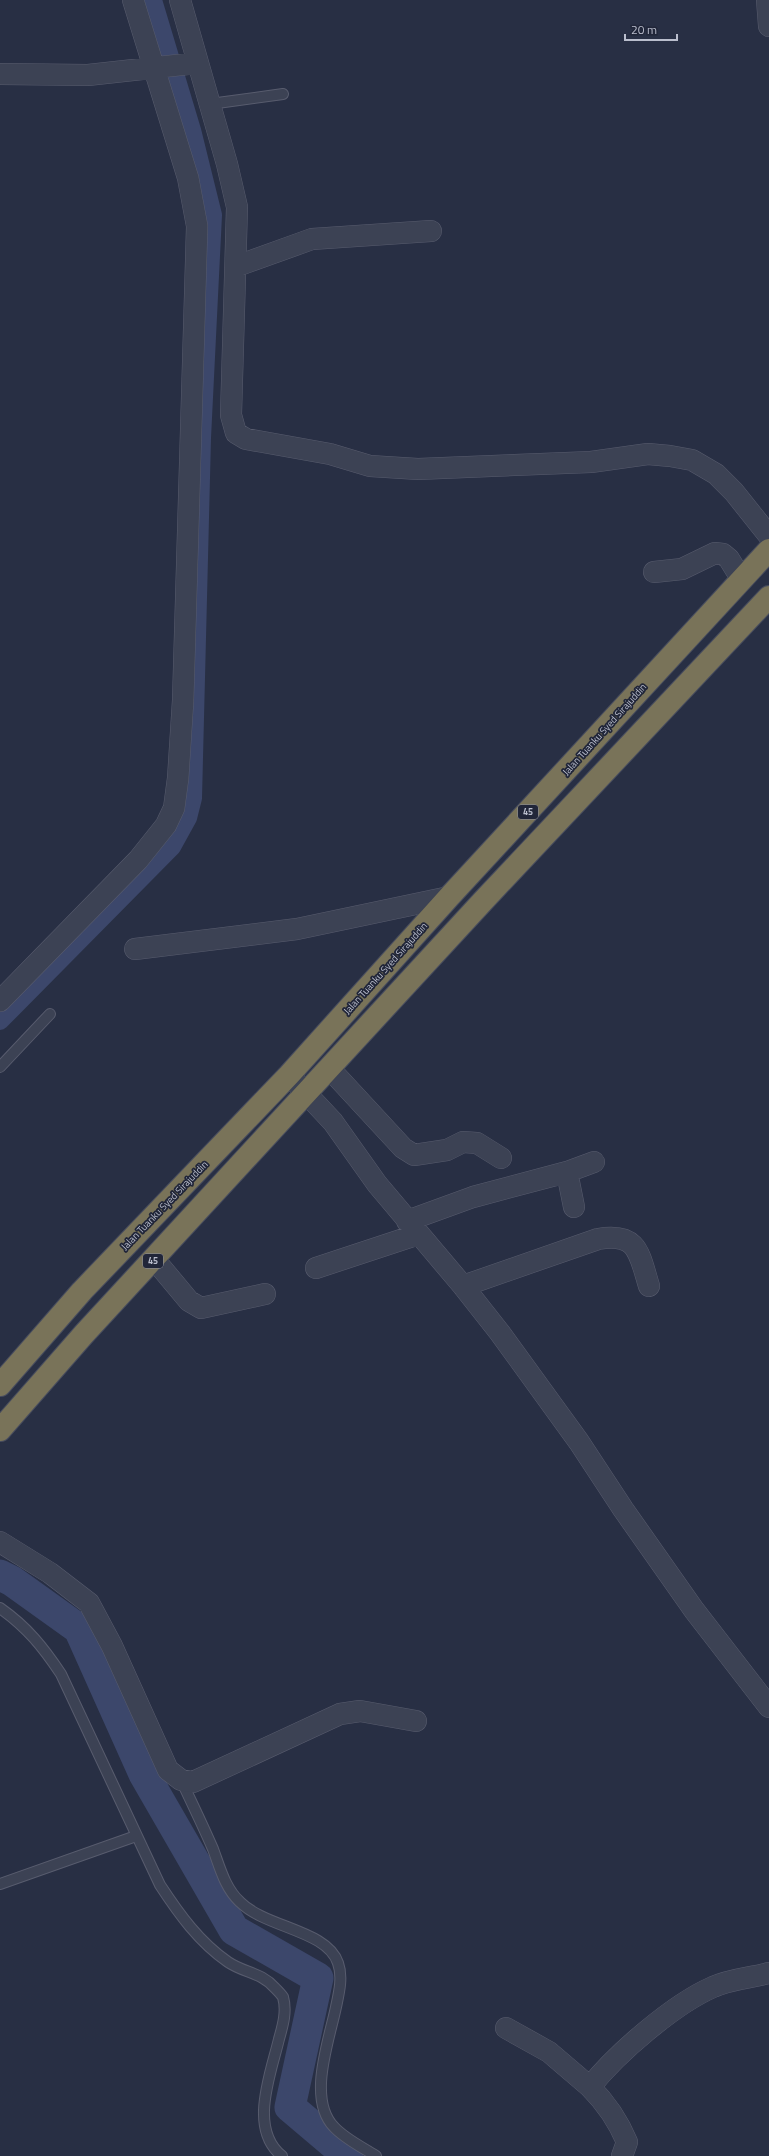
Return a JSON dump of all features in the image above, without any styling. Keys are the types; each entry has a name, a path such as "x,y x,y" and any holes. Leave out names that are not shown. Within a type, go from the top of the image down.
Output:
{"highway":[{"name":"Jalan Tuanku Syed Sirajuddin","path":"0,1385 82,1291 288,1075 449,897 769,550"},
{"name":"45","path":"0,1430 84,1334 483,900 760,617 769,597"}],"street":[{"path":"133,0 175,66 210,104 237,207 237,266 230,415 236,433 246,439 330,454 370,466 418,469 591,462 648,454 692,460 716,474 734,492 769,536"},
{"path":"0,1001 138,860 166,825 174,808 178,778 183,700 198,226 188,178 175,66 180,0"},
{"path":"768,0 769,26"},
{"path":"0,74 88,75 175,66"},
{"path":"237,266 312,239 431,231"},
{"path":"654,572 682,570 715,553 723,554 729,559 742,580"},
{"path":"134,949 297,929 449,897"},
{"path":"329,1068 403,1148 414,1155 447,1150 464,1142 477,1143 501,1158"},
{"path":"288,1075 306,1092 333,1122 413,1228 464,1286 548,1398 694,1610 769,1706"},
{"path":"316,1268 413,1228 473,1197 568,1172 594,1162"},
{"path":"568,1172 574,1207"},
{"path":"464,1286 598,1239 615,1236 626,1238 634,1246 649,1286"},
{"path":"154,1259 189,1302 201,1308 265,1294"},
{"path":"0,1542 50,1573 89,1603 112,1646 168,1770 181,1780 193,1782 340,1714 360,1711 416,1721"},
{"path":"590,2087 612,2061 634,2042 692,1998 713,1987 734,1980 769,1973"},
{"path":"506,2028 549,2052 598,2094 624,2134 627,2142 622,2156"}],"lane":[{"path":"210,104 283,94"},
{"path":"0,1067 50,1014"},
{"path":"0,1608 11,1616 42,1646 60,1674 136,1836 160,1885 172,1904 207,1946 230,1963 267,1978 282,1996 285,2012 264,2107 266,2132 274,2150 282,2156"},
{"path":"181,1780 212,1848 225,1883 239,1902 255,1915 310,1935 325,1945 338,1962 340,1984 322,2075 321,2098 325,2115 334,2128 376,2156"},
{"path":"0,1884 136,1836"}],"waterway":[{"path":"0,1021 172,847 188,818 193,798 202,438 213,215 192,130 153,0"},
{"path":"0,1575 12,1581 79,1629 144,1774 234,1930 318,1978 290,2107 348,2156"}]}
